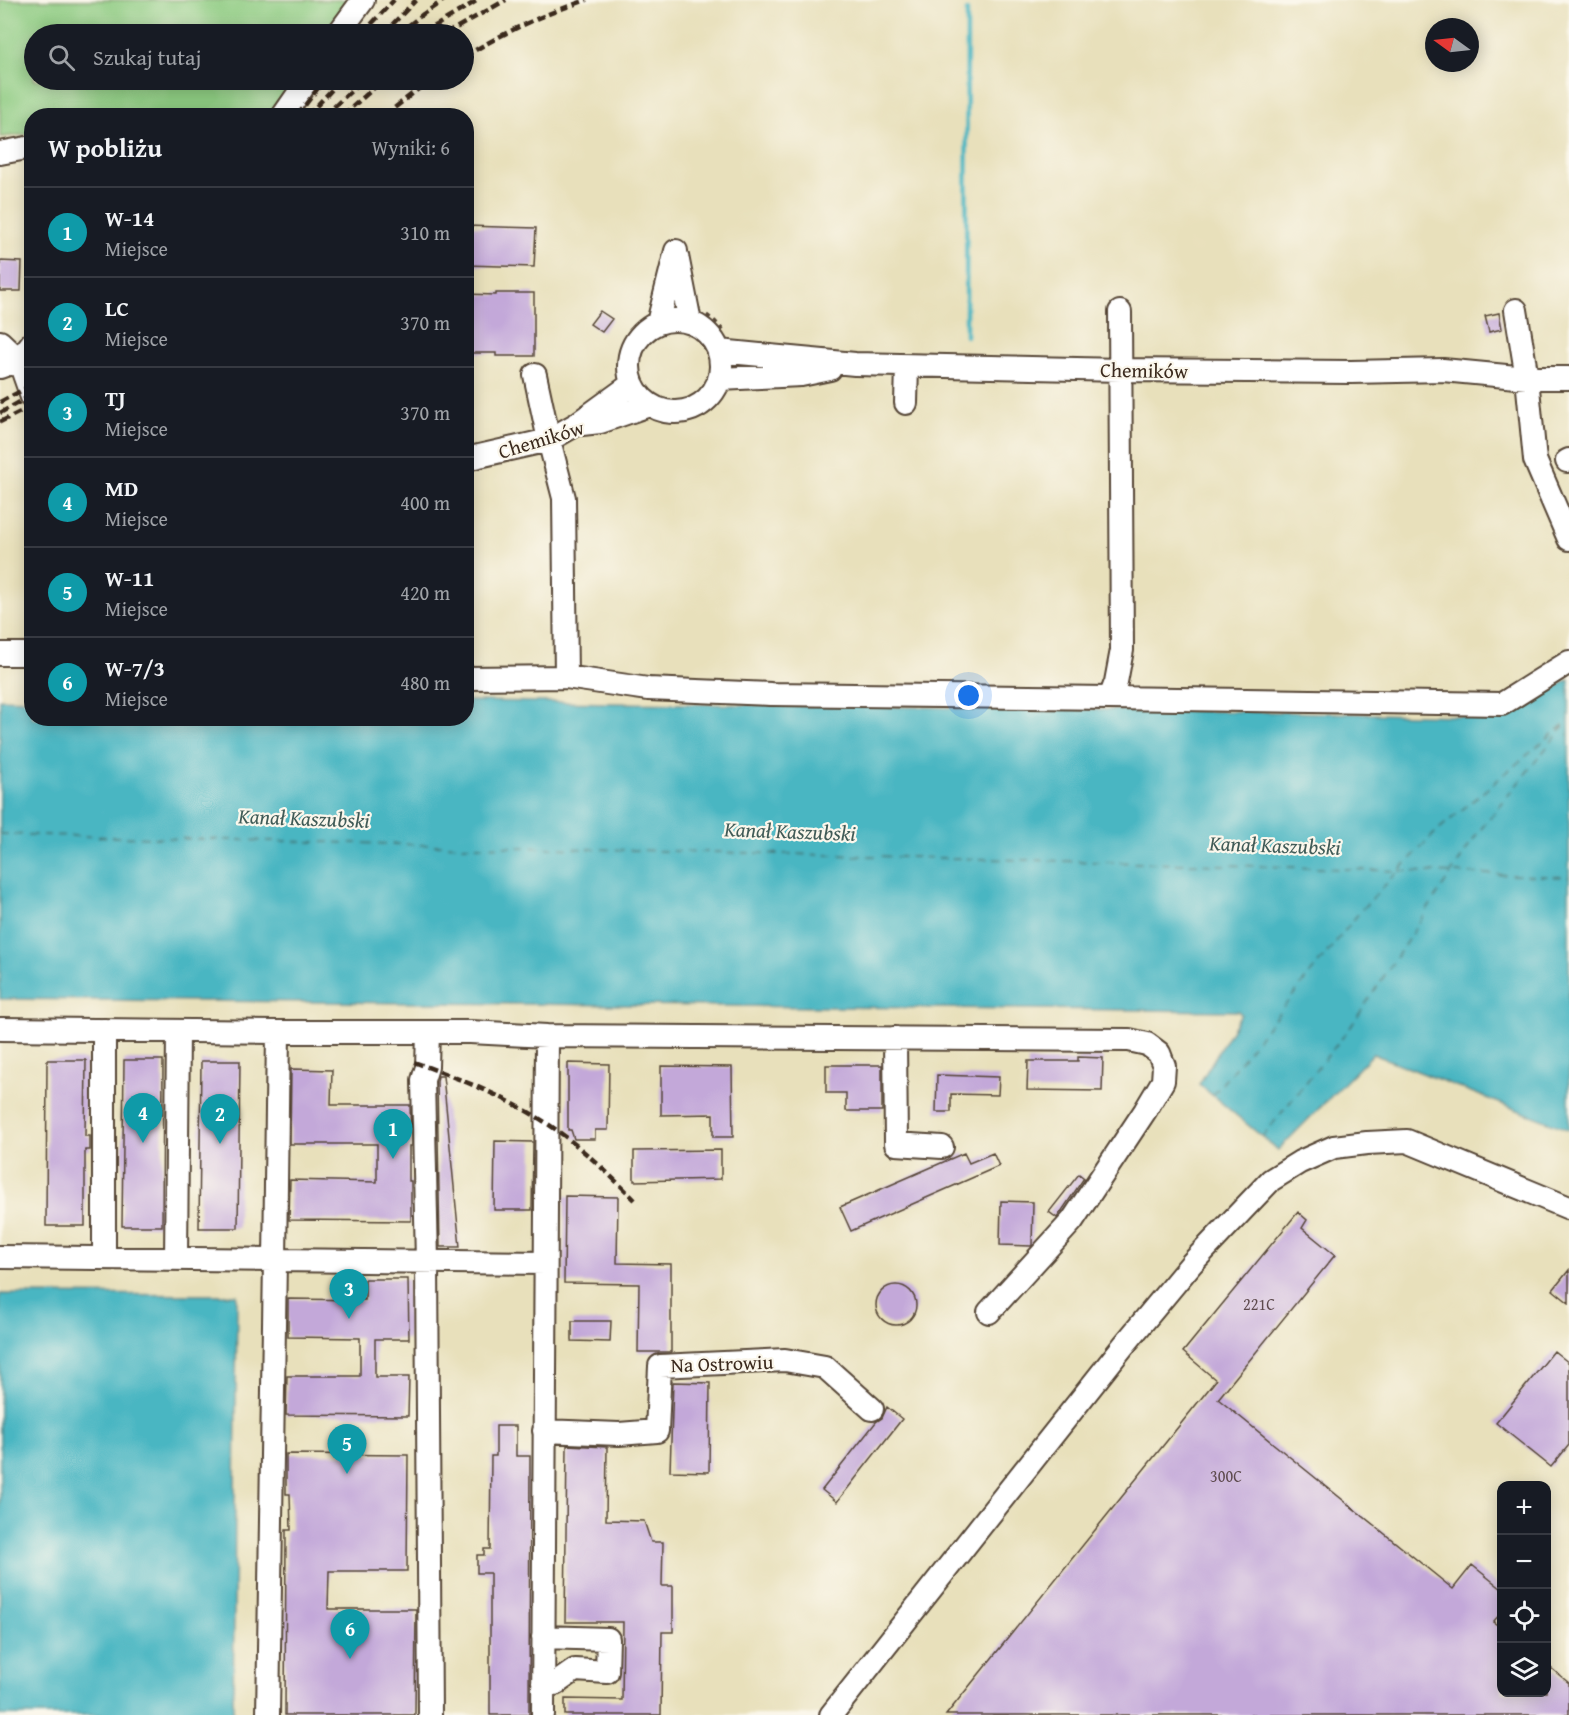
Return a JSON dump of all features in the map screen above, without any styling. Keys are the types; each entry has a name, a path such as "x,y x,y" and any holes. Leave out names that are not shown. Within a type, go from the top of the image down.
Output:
{"lane":[{"path":"345,24 363,0"},
{"path":"289,108 301,90"},
{"path":"0,153 24,148"},
{"path":"658,323 676,251 690,322"},
{"path":"1516,310 1527,378 1535,460 1569,539"},
{"path":"1110,698 1122,650 1120,312"},
{"path":"668,320 690,322 703,328 720,351 722,365 720,379 714,393 704,404 691,411 677,413 662,411 648,405 632,384 629,370 630,355 636,342 645,331 658,323 668,320"},
{"path":"0,342 17,357 24,376"},
{"name":"Chemików","path":"720,351 855,364 907,366 1339,372 1443,370 1527,378 1569,378"},
{"path":"720,379 801,375 855,364"},
{"path":"906,403 907,366"},
{"path":"535,375 564,498 566,677"},
{"path":"577,424 632,384"},
{"name":"Chemików","path":"474,457 549,440 577,424 600,423 648,405"},
{"path":"0,654 24,654"},
{"path":"474,678 566,677 648,690 771,694 1503,704 1569,662"},
{"path":"0,1029 1129,1040 1147,1044 1159,1053 1164,1066 1163,1081 1072,1221 989,1312"},
{"path":"104,1030 104,1258"},
{"path":"176,1259 178,1031"},
{"path":"268,1715 278,1032"},
{"path":"428,1032 427,1067 423,1080 427,1262 430,1715"},
{"path":"543,1715 547,1036"},
{"path":"895,1038 896,1144 942,1147"},
{"path":"831,1715 1124,1345 1192,1263 1271,1180 1300,1162 1334,1147 1407,1142 1569,1208"},
{"path":"0,1257 545,1263"},
{"name":"Na Ostrowiu","path":"544,1431 619,1434 657,1431 660,1366 785,1360 825,1367 872,1409"},
{"path":"543,1637 608,1639 608,1672 575,1670 555,1684 543,1683"}],"green space":[{"path":"0,0 356,0 338,24 24,24 24,90 295,90 281,108 24,108 24,135 0,137"}],"water":[{"name":"Kanał Kaszubski","path":"1569,679 1569,1130 1373,1054 1278,1150 1199,1084 1241,1014 1238,1011 0,999 0,699 24,700 24,726 474,726 474,701 1508,717"},
{"path":"0,1294 237,1295 233,1715 0,1715"}],"building":[{"path":"474,226 536,228 534,267 474,265"},
{"path":"0,261 22,262 21,291 0,291"},
{"path":"496,293 534,293 534,356 496,356 496,353 474,353 474,294 496,295"},
{"path":"600,311 612,319 602,332 590,324"},
{"path":"1499,313 1502,329 1489,332 1485,316"},
{"path":"1078,1057 1103,1058 1102,1091 1027,1090 1028,1061 1078,1061"},
{"path":"47,1060 86,1060 85,1136 90,1136 90,1150 85,1150 85,1226 46,1226"},
{"path":"124,1060 163,1060 162,1226 122,1226"},
{"path":"201,1061 240,1061 238,1228 199,1228"},
{"path":"568,1063 609,1064 608,1130 595,1130 595,1139 574,1139 571,1130 568,1130"},
{"path":"826,1065 882,1065 882,1111 846,1111 846,1093 826,1093"},
{"path":"661,1066 732,1067 733,1137 713,1137 713,1114 661,1115"},
{"path":"291,1069 332,1070 331,1105 410,1105 411,1221 289,1220 290,1180 377,1182 377,1144 290,1144"},
{"path":"937,1075 999,1077 998,1095 951,1094 951,1112 936,1112"},
{"path":"438,1076 443,1076 460,1247 440,1247"},
{"path":"495,1141 533,1142 532,1210 494,1210"},
{"path":"721,1150 721,1179 634,1181 634,1151"},
{"path":"964,1153 969,1163 993,1153 999,1166 851,1231 840,1207"},
{"path":"1079,1174 1084,1178 1057,1218 1049,1212"},
{"path":"565,1196 618,1197 617,1263 671,1264 671,1352 638,1352 639,1284 564,1283"},
{"path":"1001,1201 1033,1202 1031,1246 1000,1245"},
{"path":"1298,1212 1307,1220 1302,1228 1335,1255 1218,1399 1453,1589 1472,1565 1497,1585 1497,1618 1493,1622 1497,1625 1497,1697 1551,1697 1551,1668 1569,1683 1569,1715 946,1715 1216,1380 1183,1352"},
{"path":"1569,1270 1569,1303 1553,1290"},
{"path":"365,1279 408,1279 409,1339 375,1339 375,1377 409,1377 408,1416 286,1415 287,1376 360,1376 360,1338 288,1337 288,1299 365,1300"},
{"path":"896,1285 910,1291 916,1305 910,1319 896,1325 882,1319 876,1305 882,1291"},
{"path":"572,1321 611,1321 610,1342 572,1341"},
{"path":"1554,1351 1569,1363 1569,1445 1551,1467 1496,1423"},
{"path":"673,1382 710,1383 709,1472 670,1471"},
{"path":"887,1407 902,1419 837,1502 822,1490 876,1422 882,1418"},
{"path":"496,1426 516,1426 516,1456 530,1456 529,1715 490,1715 490,1573 477,1573 477,1555 484,1555 484,1549 490,1549 491,1456 496,1456"},
{"path":"567,1445 607,1447 606,1520 644,1521 651,1542 663,1542 662,1586 673,1586 673,1632 662,1632 661,1715 565,1715 565,1699 622,1700 623,1622 565,1622"},
{"path":"286,1454 408,1455 407,1571 329,1571 328,1609 416,1609 415,1715 285,1715 286,1530 291,1530 290,1494 286,1494"}],"waterway":[{"path":"966,336 967,11"}],"ferry route":[{"path":"1213,1095 1363,908 1438,830 1569,720"},
{"path":"1262,1137 1350,1028 1477,834 1564,726"},
{"path":"0,834 1262,866 1569,877"}],"railway":[{"path":"371,24 394,0"},
{"path":"393,24 416,0"},
{"path":"410,24 444,0"},
{"path":"438,24 478,0"},
{"path":"463,24 506,0"},
{"path":"474,51 524,25 587,0"},
{"path":"303,108 316,90"},
{"path":"315,108 332,90"},
{"path":"333,108 352,90"},
{"path":"351,108 372,90"},
{"path":"394,108 417,90"},
{"path":"0,402 24,389"},
{"path":"0,413 24,400"},
{"path":"0,422 24,410"},
{"path":"414,1062 466,1082 532,1114 571,1141 635,1200"}],"place":[{"name":"MD","path":"143,1143"},
{"name":"LC","path":"220,1144"},
{"name":"W-14","path":"393,1159"},
{"name":"TJ","path":"349,1319"},
{"name":"W-11","path":"347,1474"},
{"name":"W-7/3","path":"350,1659"}]}
